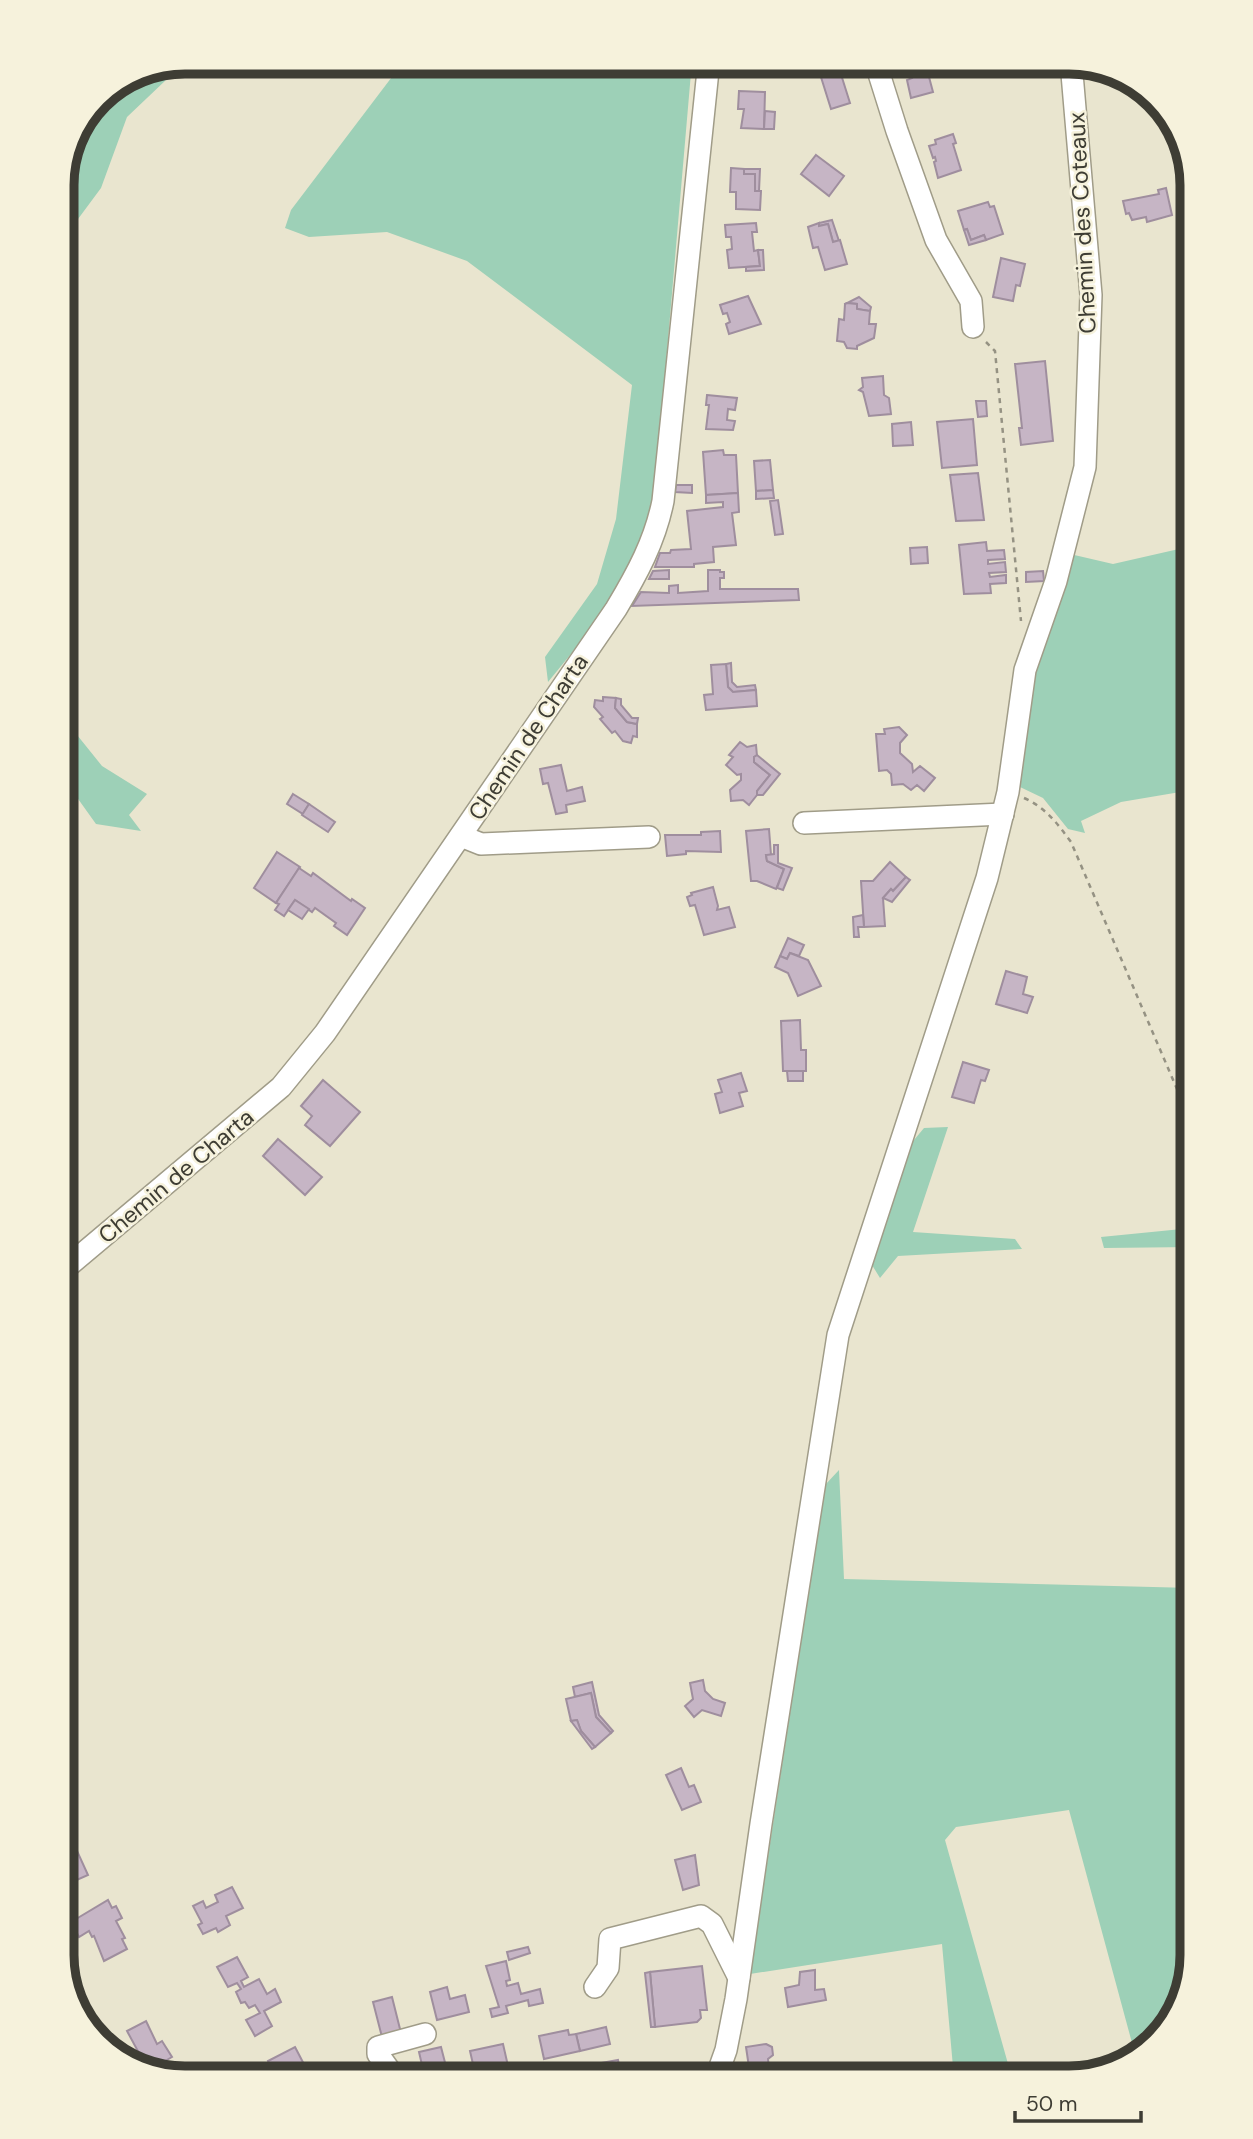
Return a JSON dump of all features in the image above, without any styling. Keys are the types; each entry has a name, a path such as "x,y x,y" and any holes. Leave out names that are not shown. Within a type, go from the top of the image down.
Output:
{"street":[{"name":"Chemin de Charta","path":"74,1261 208,1150 293,1074 325,1033 635,579 653,539 663,500 708,74"},
{"path":"879,74 936,240 971,301 973,327"},
{"name":"Chemin des Coteaux","path":"720,2066 726,2050 739,1978 838,1335 987,878 1008,792 1025,670 1056,581 1085,467 1091,295 1072,74"},
{"path":"804,823 1003,814"},
{"path":"461,836 481,844 649,837"},
{"path":"595,1987 608,1968 610,1939 701,1916 712,1924 739,1978"},
{"path":"386,2065 378,2054 378,2047 425,2034"}],"path":[{"path":"995,351 1021,621"},
{"path":"1008,792 1040,806 1053,816 1071,842 1180,1096"}],"green space":[{"path":"172,74 127,117 101,188 74,224 77,155 96,117 111,101 129,88 149,79"},
{"path":"394,74 691,74 653,514 633,570 602,616 548,682 545,657 597,584 616,519 632,385 467,261 387,232 309,237 285,228 291,210"},
{"path":"1180,549 1180,792 1121,802 1081,821 1085,833 1068,829 1043,798 1020,787 1038,654 1070,554 1113,564"},
{"path":"74,731 102,766 147,794 129,815 141,831 96,824 74,793"},
{"path":"948,1127 913,1232 1015,1239 1022,1249 898,1256 880,1278 872,1265 904,1152 924,1128"},
{"path":"1180,1229 1180,1247 1104,1248 1101,1237"},
{"path":"839,1470 844,1579 1180,1588 1179,1969 1176,1984 1161,2016 1133,2045 1069,1810 956,1827 945,1840 1009,2066 953,2066 942,1944 750,1974 825,1485"}],"building":[{"path":"820,74 841,74 850,103 831,109"},
{"path":"910,74 935,74 929,77 933,92 911,98 907,80 912,78"},
{"path":"739,91 765,92 764,129 741,128 744,109 738,109"},
{"path":"765,111 775,112 774,129 764,129"},
{"path":"953,134 956,143 953,144 961,170 938,178 935,157 933,158 929,146 936,144 935,140"},
{"path":"816,155 844,176 829,196 801,174"},
{"path":"731,168 744,169 744,174 755,174 755,191 761,191 760,210 736,209 736,192 730,192"},
{"path":"744,169 760,169 759,191 755,191 755,174 744,174"},
{"path":"1166,188 1172,215 1147,222 1146,217 1132,220 1129,213 1126,214 1123,201 1159,194 1158,190"},
{"path":"988,202 990,207 994,206 1003,234 986,240 984,235 971,240 967,229 964,230 958,211"},
{"path":"832,220 839,241 833,242 828,224 819,226 819,223"},
{"path":"756,223 757,232 752,232 754,251 758,250 760,266 729,268 727,250 732,249 731,237 726,237 725,225"},
{"path":"819,223 819,226 828,224 833,242 840,240 847,264 825,270 818,247 813,248 808,227"},
{"path":"967,229 971,240 984,235 986,240 969,245 964,230"},
{"path":"758,250 763,250 764,270 746,271 746,267 760,266"},
{"path":"1001,258 1025,264 1013,301 993,297"},
{"path":"748,296 761,324 729,334 726,324 730,322 720,305"},
{"path":"859,297 871,307 870,311 857,309 857,304 847,303"},
{"path":"847,303 857,304 857,309 870,311 869,324 876,324 874,338 857,346 857,349 847,348 844,342 837,341 839,319 844,320"},
{"path":"1045,361 1053,441 1021,445 1019,428 1022,428 1015,364"},
{"path":"883,376 884,395 889,398 891,414 869,416 863,392 859,390 863,387 862,378"},
{"path":"707,395 737,398 735,410 728,409 727,420 735,421 733,430 706,429 709,405 706,405"},
{"path":"976,401 986,401 987,416 978,417"},
{"path":"973,419 977,465 942,468 937,422"},
{"path":"911,422 913,445 893,446 892,424"},
{"path":"723,450 724,455 736,455 738,493 706,495 703,452"},
{"path":"770,460 773,490 756,491 754,461"},
{"path":"978,473 984,520 956,521 950,475"},
{"path":"676,485 692,485 692,493 675,492"},
{"path":"773,490 774,498 756,499 756,491"},
{"path":"738,493 739,512 732,513 736,545 713,547 714,562 694,564 694,567 655,567 660,553 691,549 687,511 723,507 723,502 706,503 706,495"},
{"path":"778,500 783,534 775,535 770,501"},
{"path":"986,542 987,551 1004,550 1005,559 988,560 988,564 1005,562 1006,572 989,573 990,577 1006,575 1006,583 990,584 991,593 964,594 959,545"},
{"path":"927,547 928,563 911,564 910,548"},
{"path":"669,570 669,579 649,579 653,571"},
{"path":"708,570 724,572 724,578 720,578 720,589 798,589 799,600 632,606 641,592 669,593 669,586 678,585 678,593 708,591"},
{"path":"1043,571 1044,581 1026,582 1026,572"},
{"path":"731,663 732,682 737,687 755,685 756,690 733,692 728,687 726,664"},
{"path":"726,664 728,687 733,692 756,690 757,706 706,710 704,695 713,694 711,665"},
{"path":"603,697 616,698 615,708 627,722 637,724 637,737 633,736 631,743 623,741 615,731 612,733 600,719 603,717 594,707 595,700 603,701"},
{"path":"616,698 621,699 621,705 632,718 638,718 637,724 627,722 615,708"},
{"path":"899,727 907,735 900,743 900,753 912,764 913,772 920,766 935,778 924,791 917,785 911,790 903,784 892,785 891,774 887,770 879,771 876,734 885,734 884,729"},
{"path":"740,742 747,747 756,745 757,756 754,757 754,762 770,775 749,805 743,800 731,801 730,790 741,780 741,774 737,775 726,765 733,757 729,755"},
{"path":"757,755 780,774 763,795 757,795 757,791 770,775 754,762"},
{"path":"561,765 567,791 582,787 585,801 566,805 567,812 556,814 548,783 543,784 540,769"},
{"path":"293,794 309,804 303,814 287,804"},
{"path":"309,804 335,822 328,832 302,815"},
{"path":"769,829 771,855 766,855 767,861 784,869 776,889 751,881 746,831"},
{"path":"720,831 721,852 686,851 686,854 667,856 665,835 701,835 701,832"},
{"path":"774,845 778,845 778,863 792,868 783,890 777,888 784,869 767,861 766,855 774,854"},
{"path":"277,852 300,867 276,903 254,888"},
{"path":"890,862 906,877 883,898 885,926 864,927 861,881 873,881"},
{"path":"299,868 311,876 313,873 365,908 347,935 315,908 312,912 295,900 284,916 275,910 279,904 276,903"},
{"path":"906,877 910,880 892,902 883,898 891,889 893,891"},
{"path":"713,887 717,910 729,907 735,927 704,935 695,905 690,906 687,897 692,895 691,893"},
{"path":"295,900 309,909 302,919 288,910"},
{"path":"863,915 864,927 858,927 859,937 854,937 853,917"},
{"path":"788,938 804,945 799,956 790,953 787,959 780,956"},
{"path":"790,953 808,960 821,986 798,996 788,973 775,967 780,956 787,959"},
{"path":"1006,971 1027,977 1023,994 1033,997 1027,1013 996,1004"},
{"path":"800,1020 801,1050 806,1050 806,1071 783,1071 781,1021"},
{"path":"963,1062 989,1070 985,1081 981,1080 974,1103 952,1097"},
{"path":"787,1071 803,1071 803,1081 788,1081"},
{"path":"741,1073 747,1091 739,1093 743,1106 720,1113 715,1094 722,1092 718,1080"},
{"path":"323,1080 360,1112 330,1146 305,1125 312,1116 301,1106"},
{"path":"278,1139 322,1177 305,1195 263,1156"},
{"path":"703,1680 705,1691 713,1699 725,1703 721,1716 702,1710 694,1717 685,1706 693,1699 690,1683"},
{"path":"592,1682 599,1715 613,1731 611,1733 596,1717 591,1693 575,1697 573,1687"},
{"path":"591,1693 596,1717 611,1733 595,1747 581,1731 577,1720 571,1721 566,1699"},
{"path":"577,1720 581,1731 595,1747 592,1749 571,1721"},
{"path":"681,1768 689,1787 694,1785 701,1802 682,1810 666,1775"},
{"path":"74,1844 88,1875 74,1881"},
{"path":"695,1855 699,1885 683,1890 675,1860"},
{"path":"232,1887 243,1908 226,1916 230,1925 218,1932 216,1928 203,1934 198,1925 202,1923 193,1906 203,1901 206,1908 218,1902 215,1895"},
{"path":"108,1900 112,1908 116,1906 122,1918 116,1921 125,1938 122,1939 127,1949 104,1961 94,1936 92,1937 89,1931 79,1937 74,1928 74,1920"},
{"path":"528,1947 530,1953 509,1960 507,1952"},
{"path":"237,1957 248,1977 241,1981 244,1987 259,1979 267,1994 275,1989 281,2002 264,2011 272,2026 255,2036 246,2020 260,2013 255,2005 249,2008 245,2002 241,2003 236,1992 241,1989 237,1983 228,1987 217,1967"},
{"path":"506,1961 510,1980 506,1981 507,1986 518,1983 521,1994 540,1989 543,2003 529,2006 528,2000 506,2006 508,2013 492,2017 490,2009 499,2007 486,1966"},
{"path":"702,1966 707,2010 700,2010 701,2018 697,2022 655,2027 650,1972"},
{"path":"815,1970 815,1990 824,1989 826,2000 788,2007 785,1988 799,1985 800,1972"},
{"path":"650,1972 655,2027 651,2027 645,1973"},
{"path":"447,1987 450,1999 465,1995 469,2012 437,2020 430,1992"},
{"path":"392,1997 401,2033 382,2037 373,2002"},
{"path":"146,2021 157,2044 162,2041 172,2057 162,2063 141,2056 127,2031"},
{"path":"606,2027 610,2044 580,2051 576,2034"},
{"path":"568,2030 569,2035 576,2034 580,2051 544,2059 539,2036"},
{"path":"503,2044 508,2065 473,2065 470,2051"},
{"path":"766,2044 772,2047 773,2055 768,2059 769,2066 749,2066 746,2047"},
{"path":"295,2047 304,2065 270,2065 268,2061"},
{"path":"441,2047 446,2065 422,2065 419,2052"},
{"path":"618,2060 619,2065 602,2065 601,2063"}]}
